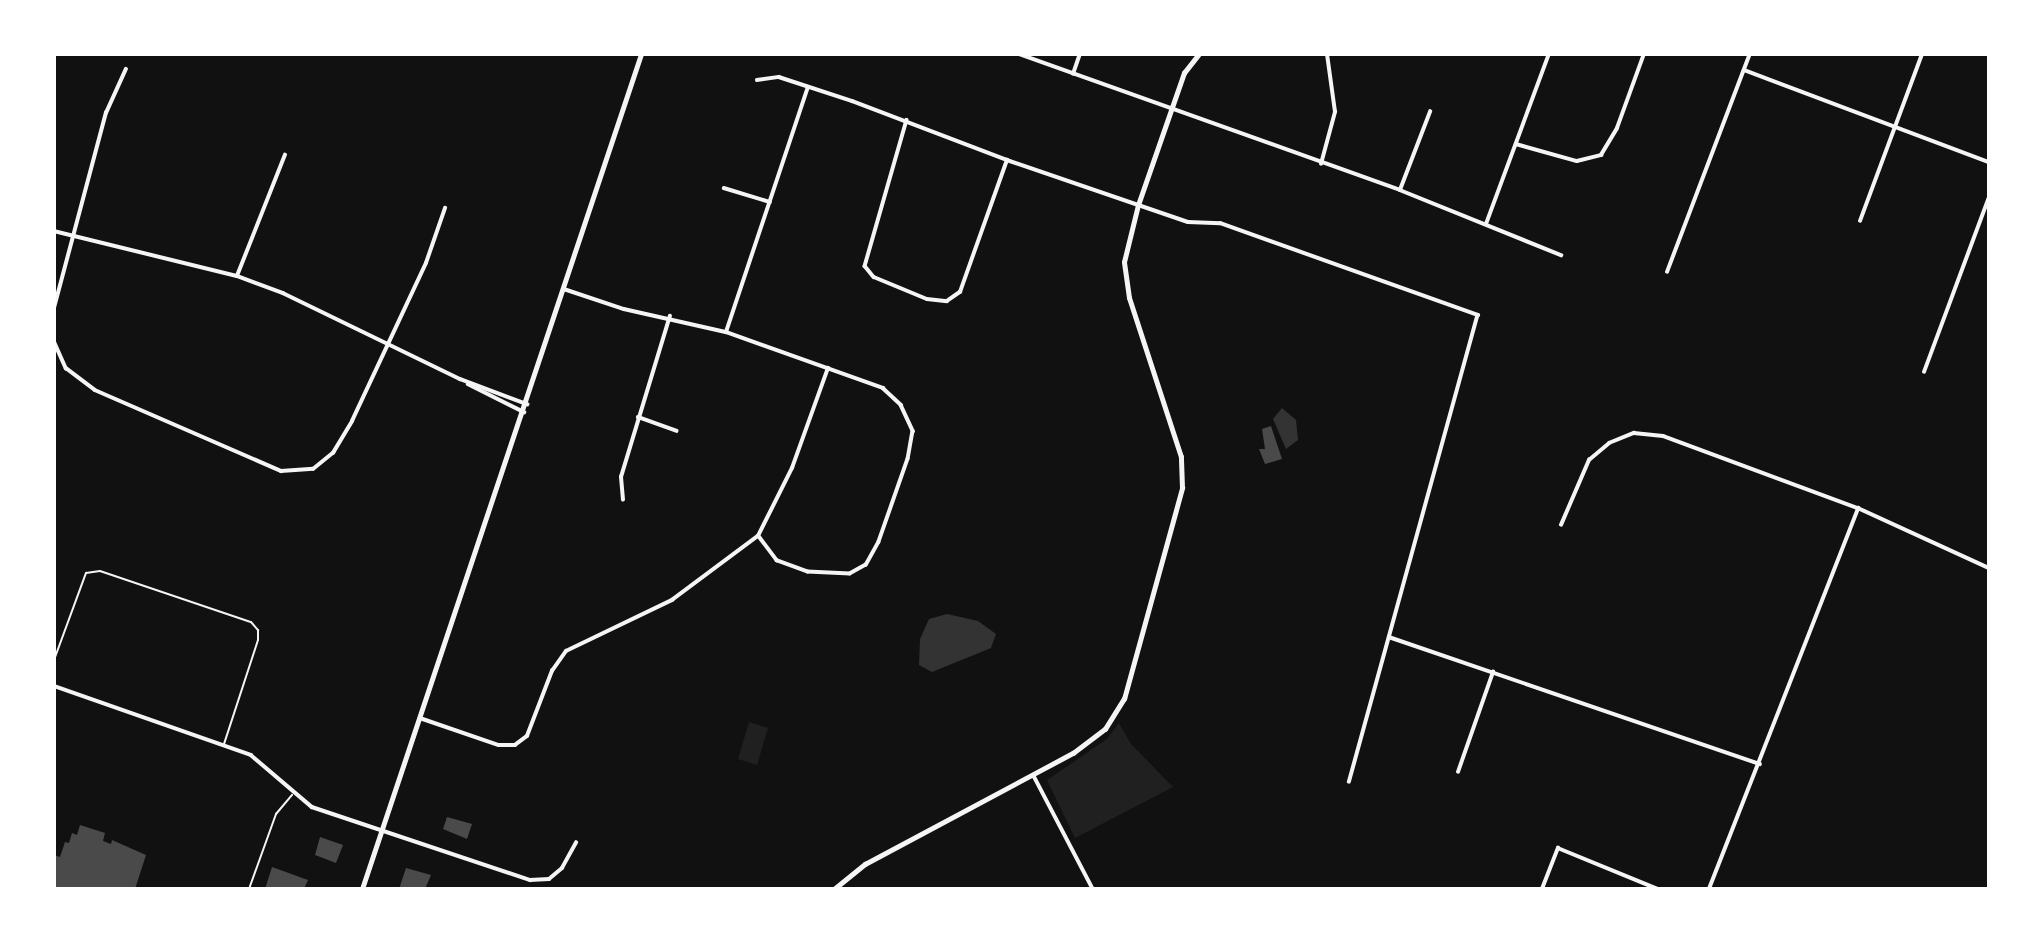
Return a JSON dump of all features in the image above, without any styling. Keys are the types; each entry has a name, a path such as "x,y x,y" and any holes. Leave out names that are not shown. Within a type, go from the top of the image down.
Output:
{"street":[{"path":"362,889 527,404 641,54"},
{"path":"1019,54 1400,190 1561,255"},
{"path":"1073,74 1080,54"},
{"path":"834,889 864,864 1034,776 1105,729 1124,698 1182,488 1181,457 1129,298 1125,262 1138,205 1184,73 1199,54"},
{"path":"1321,164 1335,112 1327,54"},
{"path":"1486,224 1549,54"},
{"path":"1516,144 1577,161 1601,155 1616,128 1644,54"},
{"path":"1667,272 1750,54"},
{"path":"1860,221 1922,54"},
{"path":"54,309 106,113 126,69"},
{"path":"1744,70 1989,162"},
{"path":"757,80 779,77 907,120 1007,160 1138,205 1188,222 1220,223 1478,315 1349,782"},
{"path":"726,332 808,87"},
{"path":"1400,190 1430,112"},
{"path":"907,120 865,267 874,277 927,299 947,301 960,292 1007,160"},
{"path":"237,276 285,155"},
{"path":"724,188 770,202"},
{"path":"1924,372 1989,197"},
{"path":"54,341 66,368 95,390 268,466 305,471 333,453 426,263 445,208"},
{"path":"54,231 72,238 237,276 389,343 524,412"},
{"path":"564,289 624,309 670,316 726,332 883,388 901,405 913,431 908,459 879,542 866,565 850,575 831,577 777,561 758,536"},
{"path":"623,500 621,477 670,316"},
{"path":"420,718 499,745 515,745 527,736 552,671 566,651 673,600 758,536 792,468 828,369"},
{"path":"460,379 527,404"},
{"path":"638,417 677,431"},
{"path":"1561,525 1589,460 1609,443 1634,433 1663,436 1858,508 1989,568"},
{"path":"1709,889 1858,508"},
{"path":"1389,637 1760,764"},
{"path":"1458,772 1493,672"},
{"path":"54,686 223,745 269,768 292,795 312,807 530,880 549,879 562,868 576,843"},
{"path":"1034,776 1093,889"},
{"path":"1542,889 1558,848 1658,889"}],"lane":[{"path":"54,660 86,573 100,571 251,622 258,630 258,640 223,745"},
{"path":"249,889 276,814 292,795"}],"shaded area":[{"path":"1282,408 1296,420 1298,440 1286,449 1273,419"},
{"path":"947,614 978,621 996,634 991,648 932,672 919,665 920,639 929,619"},
{"path":"749,722 768,728 757,765 738,759"},
{"path":"1119,723 1131,744 1173,787 1075,838 1047,780 1107,739"}],"building":[{"path":"1271,426 1282,459 1265,464 1259,449 1265,449 1262,429"},
{"path":"447,817 472,824 467,839 443,829"},
{"path":"80,825 105,833 103,841 111,844 112,840 146,855 135,889 54,889 54,855 60,857 65,842 69,843 72,833 77,835"},
{"path":"320,837 343,845 336,863 315,855"},
{"path":"272,867 308,880 304,889 265,889"},
{"path":"406,868 431,875 425,889 399,889"}]}
